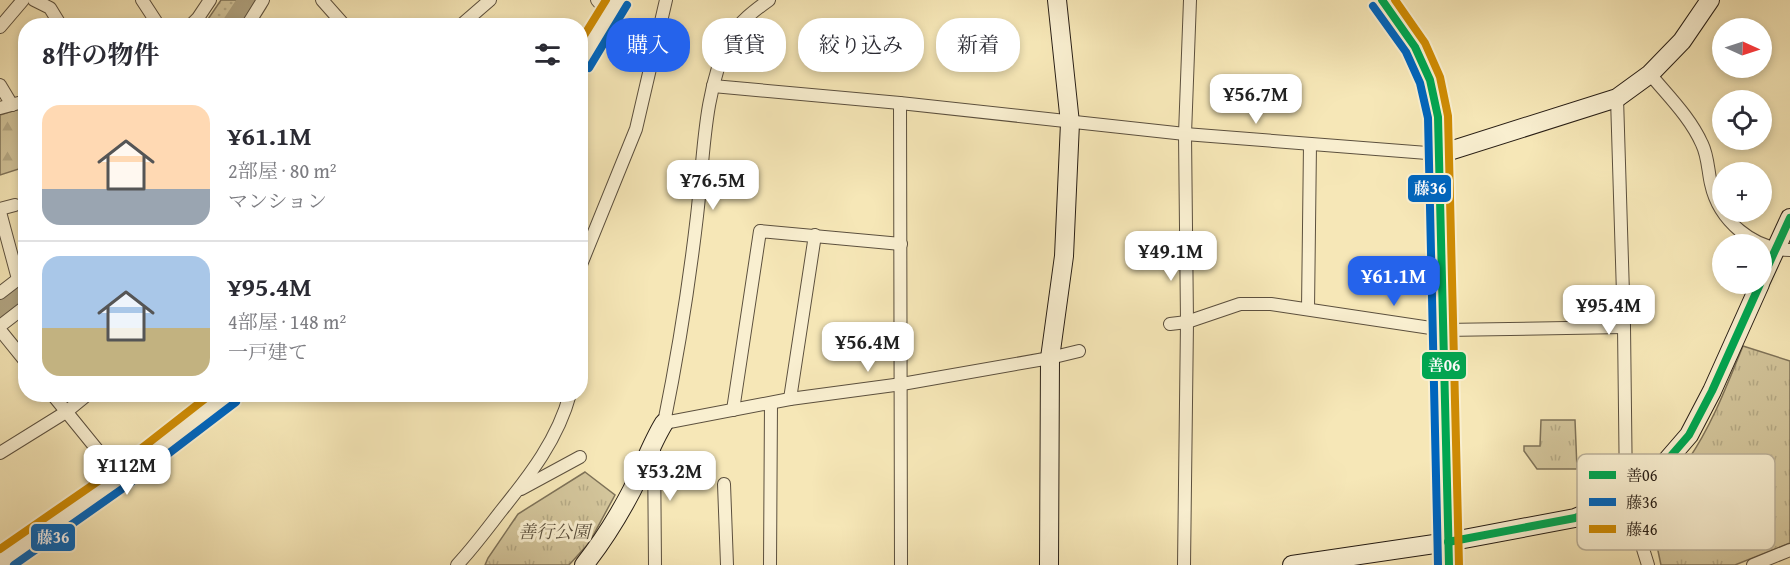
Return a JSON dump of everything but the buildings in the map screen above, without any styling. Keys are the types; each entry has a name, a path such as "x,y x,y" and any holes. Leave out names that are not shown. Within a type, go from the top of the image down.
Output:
{"street":[{"path":"0,27 23,0"},
{"path":"34,0 50,8 56,18"},
{"path":"142,0 154,18"},
{"path":"198,18 210,0"},
{"path":"252,18 263,0"},
{"path":"322,0 338,18"},
{"path":"469,18 490,0"},
{"path":"588,49 613,7 597,0"},
{"path":"588,247 636,129 666,0"},
{"path":"584,565 609,532 633,489 654,439 664,423 686,309 709,107 717,69 731,36 751,13 769,0"},
{"path":"1049,565 1050,358 1064,256 1070,123 1058,0"},
{"path":"1184,565 1187,322 1185,135 1190,0"},
{"path":"1382,0 1415,47 1430,80 1438,117 1449,565"},
{"path":"713,86 900,103 1185,135 1440,154 1617,98 1650,74 1682,41 1710,0"},
{"path":"1650,74 1693,125 1704,147 1716,202 1725,216 1741,231 1783,250"},
{"path":"0,85 6,106"},
{"path":"1617,98 1626,454"},
{"path":"900,103 901,565"},
{"path":"1308,309 1310,144"},
{"path":"15,204 0,210 18,264"},
{"path":"1772,265 1783,250 1790,218"},
{"path":"732,410 760,231 901,244"},
{"path":"790,399 815,235"},
{"path":"0,293 18,279"},
{"path":"1673,454 1689,435 1712,391 1755,294"},
{"path":"1170,324 1187,322 1240,304 1272,304 1444,330 1624,327"},
{"path":"18,313 0,328 18,352"},
{"path":"664,423 790,399 902,384 1079,351"},
{"path":"58,402 121,479"},
{"path":"0,453 78,402"},
{"path":"0,562 121,479 219,402"},
{"path":"457,565 517,491 547,449 564,415 568,402"},
{"path":"770,565 771,403"},
{"path":"654,439 655,565"},
{"path":"517,491 580,457"},
{"path":"724,484 727,565"},
{"path":"1300,564 1448,542 1577,517"},
{"path":"1643,550 1648,565"},
{"path":"1753,565 1790,550"}],"green space":[{"path":"221,0 243,0 230,18 209,18"},
{"path":"18,109 18,169 0,175 0,115"},
{"path":"1743,346 1790,361 1790,543 1775,549 1775,454 1692,454 1718,404"},
{"path":"1541,420 1575,420 1577,469 1537,469 1524,451 1524,446 1540,446"},
{"name":"善行公園","path":"585,472 615,495 589,543 569,565 485,565 518,514"},
{"path":"1658,550 1772,550 1735,565 1661,565"}],"waterway":[{"path":"242,18 254,0"},
{"path":"0,315 18,300"}],"transit line":[{"name":"藤46","path":"588,29 606,0"},
{"name":"善06","path":"1382,0 1415,47 1430,80 1438,117 1449,565"},
{"name":"藤46","path":"1395,0 1425,43 1440,77 1448,116 1459,565"},
{"name":"藤36","path":"589,68 627,5"},
{"name":"藤36","path":"1373,6 1406,52 1420,83 1428,118 1438,565"},
{"name":"善06","path":"1772,257 1790,218"},
{"name":"善06","path":"1673,454 1689,435 1712,391 1756,294"},
{"name":"藤46","path":"0,549 110,473 201,402"},
{"name":"藤36","path":"14,565 122,489 236,402"},
{"name":"善06","path":"1448,542 1577,517"}]}
